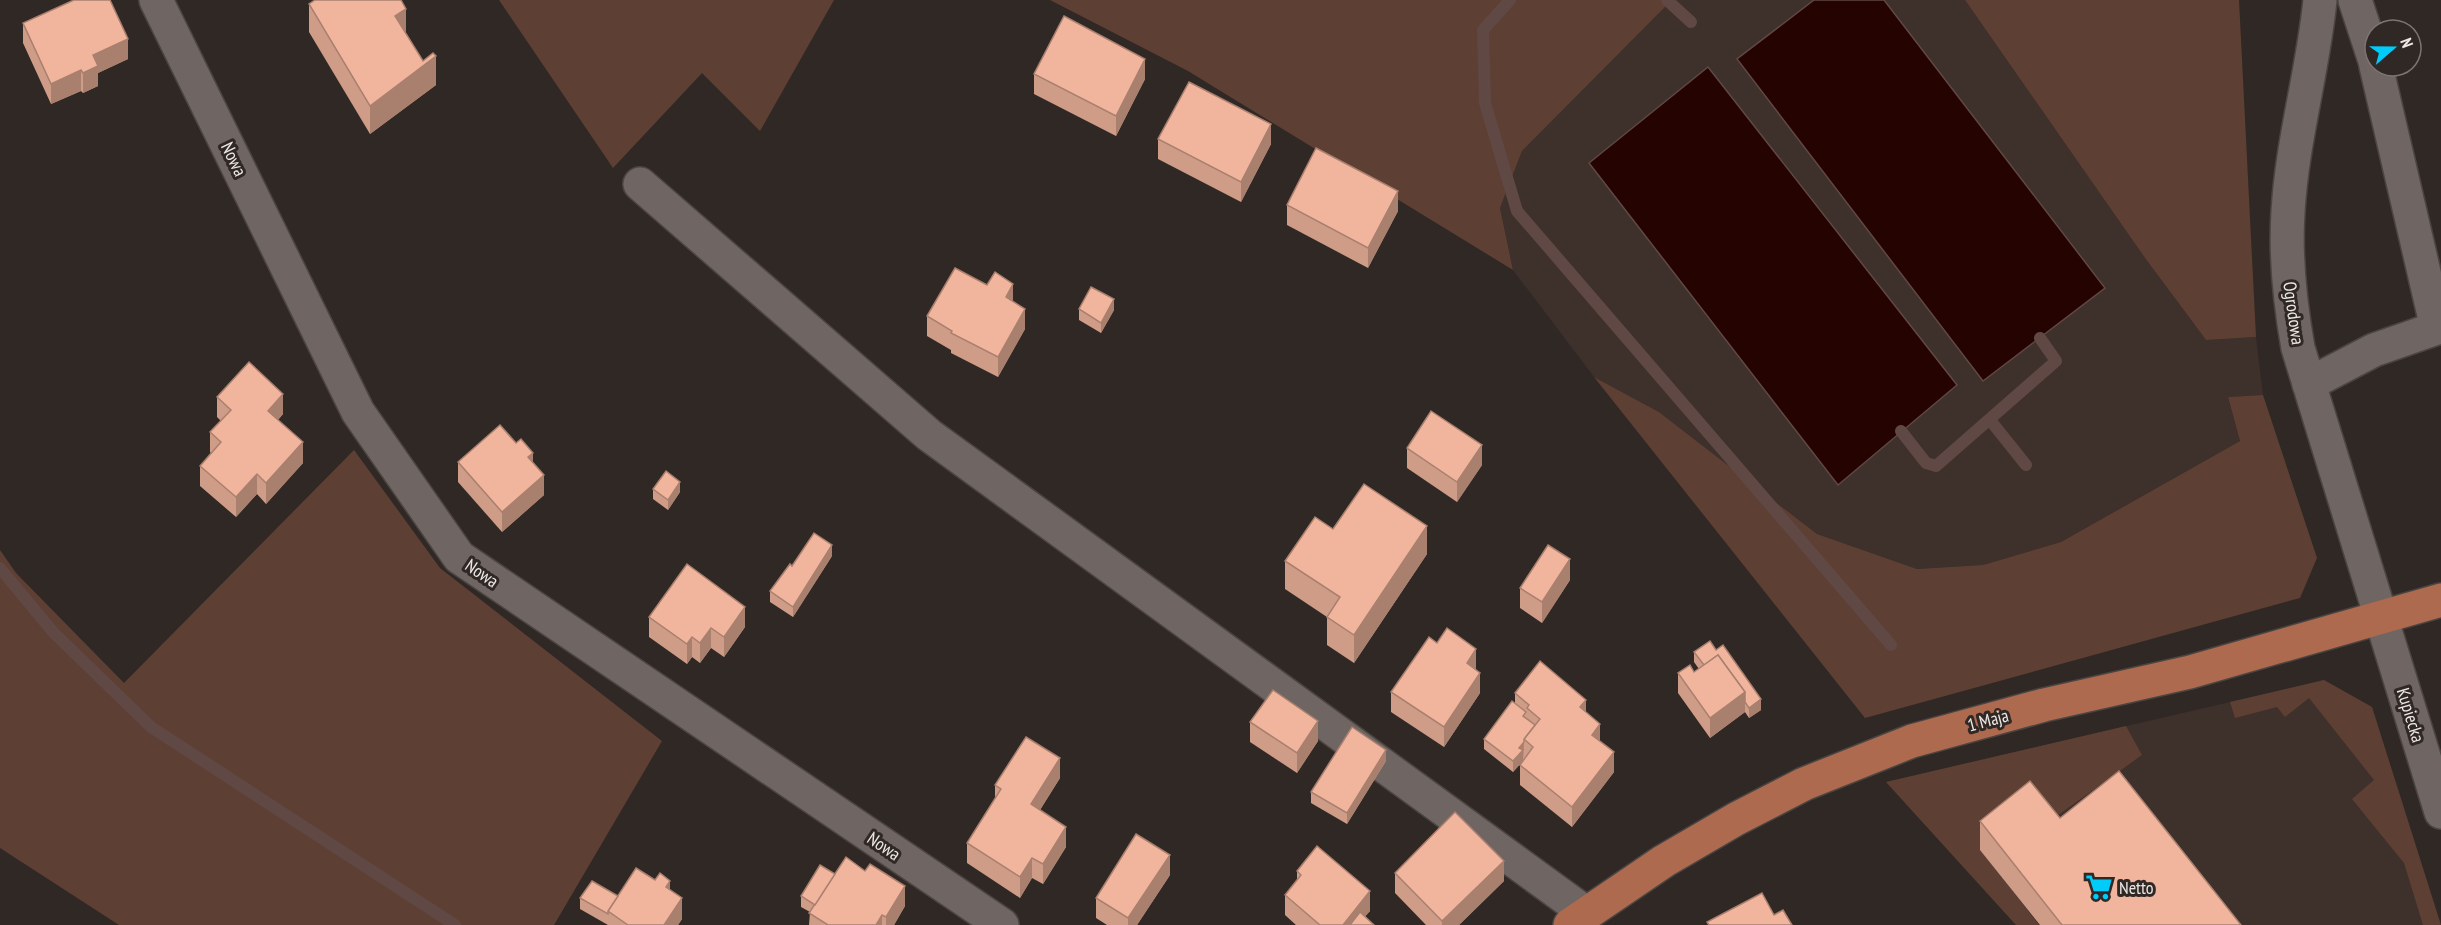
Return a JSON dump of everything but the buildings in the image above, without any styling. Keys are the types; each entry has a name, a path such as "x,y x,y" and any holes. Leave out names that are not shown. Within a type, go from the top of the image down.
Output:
{"main road":[{"name":"1 Maja","path":"1578,919 1664,861 1736,819 1804,784 1912,741 2044,705 2183,674 2441,600"}],"street":[{"name":"Nowa","path":"156,0 358,412 459,557 1002,925"},
{"name":"Ogrodowa","path":"2320,0 2302,104 2288,222 2287,256 2292,312 2298,348 2381,617"},
{"path":"2355,0 2363,24"},
{"path":"2309,384 2374,350 2437,328 2379,78"},
{"path":"640,184 929,435 1578,919"},
{"name":"Kupiecka","path":"2381,617 2441,812"}],"shaded area":[{"path":"499,0 834,0 760,131 702,73 613,168"},
{"path":"1050,0 1672,0 1522,151 1500,208 1513,270 1188,71"},
{"path":"1672,0 1965,0 2145,258 2206,340 2256,337 2263,395 2228,397 2240,441 2061,542 1983,565 1917,569 1817,534 1659,412 1594,377 1513,270 1500,208 1522,151"},
{"path":"1814,0 1884,0 2105,288 1983,381 1737,59"},
{"path":"1965,0 2239,0 2256,337 2206,340 2145,258"},
{"path":"1708,67 1957,385 1838,485 1589,163"},
{"path":"1594,377 1659,412 1817,534 1917,569 1983,565 2061,542 2240,441 2228,397 2263,395 2317,558 2300,598 1865,718"},
{"path":"354,450 440,568 662,741 554,925 119,925 0,848 0,550 16,573 124,683"},
{"path":"2324,680 2372,707 2438,925 2016,925 1886,782"},
{"path":"2324,680 2372,707 2441,925 2423,925 2404,863 2352,799 2374,780 2309,698 2285,717 2277,707 2235,718 2230,702"},
{"path":"2126,726 2142,755 2043,826 1980,849 2039,925 2016,925 1886,782"}],"waterway":[{"path":"1510,0 1483,30 1485,103 1517,211 1891,645"},
{"path":"1667,0 1691,22"},
{"path":"1901,431 1926,463 1936,466 2056,361 2040,338"},
{"path":"1990,420 2026,465"},
{"path":"0,568 53,632 151,727 455,925"}],"place":[{"name":"Netto","path":"2099,887"}]}
